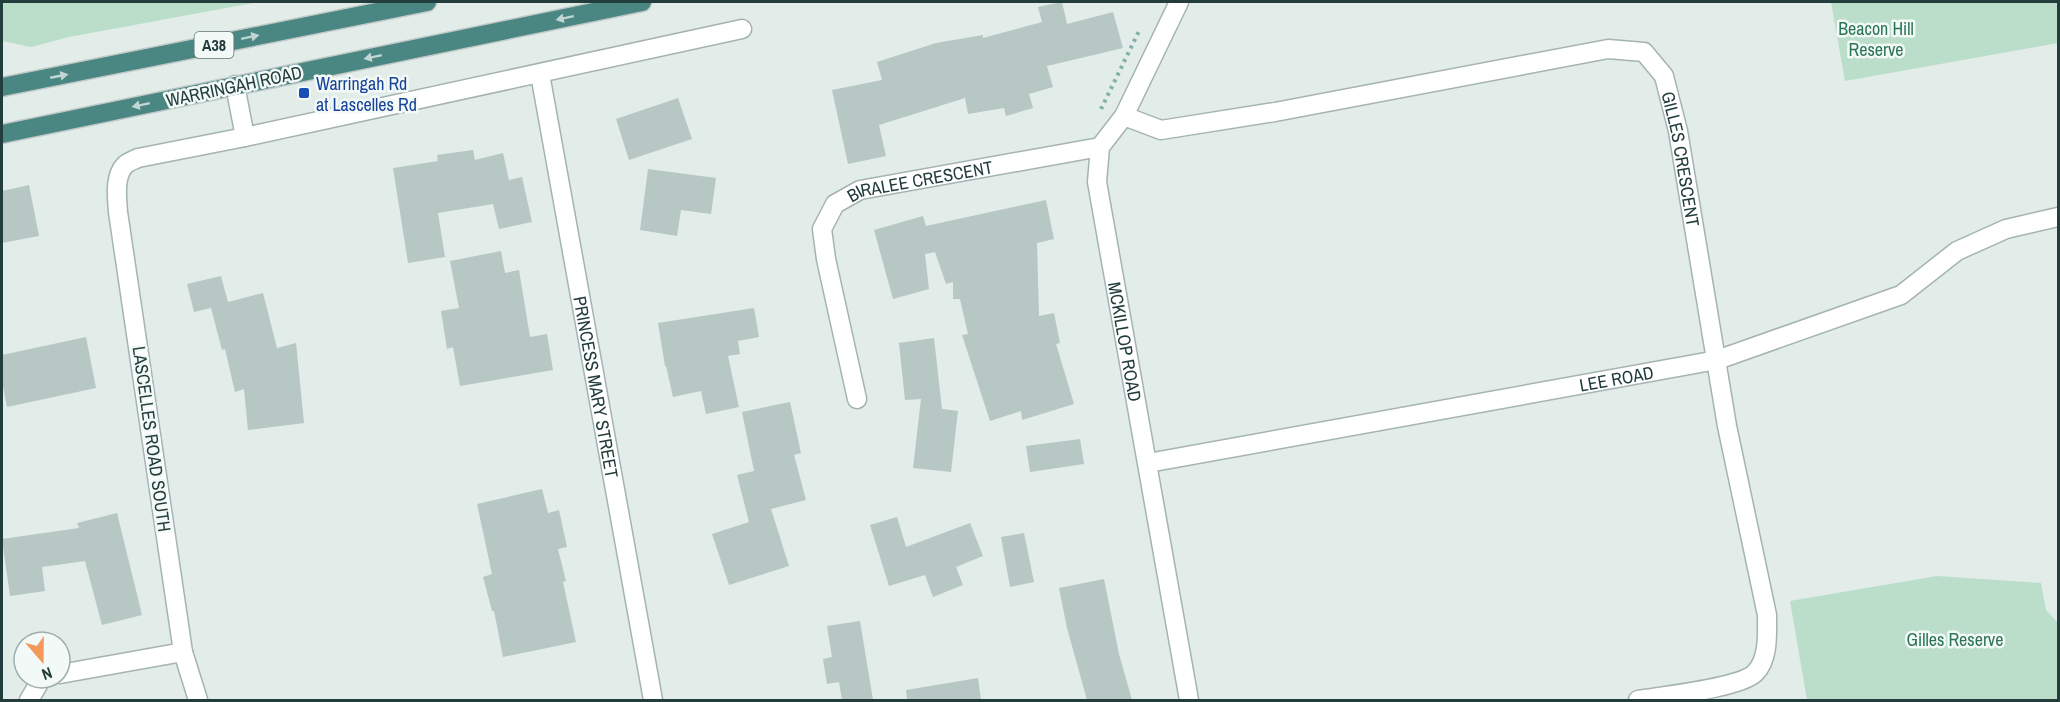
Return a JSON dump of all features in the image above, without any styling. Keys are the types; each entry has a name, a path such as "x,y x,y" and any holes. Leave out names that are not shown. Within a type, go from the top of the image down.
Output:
{"highway":[{"name":"A38","path":"2,87 427,2"},
{"name":"WARRINGAH ROAD","path":"2,134 642,2"}],"street":[{"path":"1100,147 1124,116 1179,2"},
{"path":"235,86 245,137 742,29"},
{"name":"GILLES CRESCENT","path":"1124,116 1161,130 1275,112 1608,48 1644,52 1664,76 1678,131 1727,426 1767,615 1767,639 1763,659 1754,674 1734,683 1638,700"},
{"name":"PRINCESS MARY STREET","path":"540,74 653,700"},
{"name":"LASCELLES ROAD SOUTH","path":"198,700 183,652 117,194 119,176 125,165 138,158 245,137"},
{"name":"BIRALEE CRESCENT","path":"857,399 826,260 822,229 835,204 860,190 1100,147"},
{"name":"MCKILLOP ROAD","path":"1100,147 1097,182 1189,700"},
{"name":"LEE ROAD","path":"1148,463 1717,360 1901,295 1957,250 2006,229 2058,217"},
{"path":"72,672 183,652"}],"path":[{"path":"1096,119 1143,23"}],"green space":[{"path":"2,2 259,2 69,37 31,47 2,41"},
{"name":"Beacon Hill Reserve","path":"1831,2 2058,2 2058,43 1845,81"},
{"name":"Gilles Reserve","path":"1937,576 2041,583 2046,610 2058,623 2058,700 1807,700 1790,601"}],"building":[{"path":"1062,2 1067,24 1113,12 1123,48 1047,66 1053,87 1029,94 1033,108 1006,116 1004,108 968,114 965,98 879,125 886,156 848,164 832,90 882,80 877,62 936,43 983,35 983,38 1042,22 1038,7"},
{"path":"678,98 692,139 629,160 616,119"},
{"path":"473,150 475,160 503,153 509,180 522,177 532,222 499,229 493,204 438,213 445,257 408,263 393,168 438,161 437,155"},
{"path":"648,169 716,178 711,214 681,210 677,236 640,230"},
{"path":"29,185 39,236 2,243 2,191"},
{"path":"1046,200 1054,239 1037,243 1039,316 1054,313 1060,343 1056,344 1074,404 1022,420 1021,411 990,421 962,335 968,334 960,299 953,299 953,282 946,284 935,252 925,254 929,289 893,299 874,230 923,216 926,226"},
{"path":"501,251 505,273 519,270 530,337 547,334 553,370 460,386 453,347 447,349 441,311 459,308 450,261"},
{"path":"221,276 228,302 263,293 277,348 296,343 304,423 248,430 244,389 235,392 225,349 222,350 211,308 194,312 187,284"},
{"path":"754,308 759,337 738,341 740,354 728,356 739,407 706,414 701,391 673,397 658,323"},
{"path":"86,337 96,388 7,407 2,382 2,355"},
{"path":"934,338 942,409 958,411 951,472 913,468 921,399 905,400 899,343"},
{"path":"790,402 801,453 794,455 806,500 771,509 789,566 729,585 712,534 749,522 737,475 754,471 742,412"},
{"path":"1080,439 1084,464 1030,472 1026,446"},
{"path":"542,489 548,513 559,510 567,547 558,549 576,642 503,657 494,611 492,611 483,577 492,574 477,504"},
{"path":"117,513 142,615 102,625 85,561 42,567 45,591 10,596 2,539 79,528 77,523"},
{"path":"897,517 906,547 970,523 983,556 956,567 963,585 933,597 925,575 889,586 870,525"},
{"path":"1024,533 1034,582 1010,587 1001,537"},
{"path":"1104,579 1119,654 1132,700 1087,700 1067,628 1059,588"},
{"path":"860,621 873,700 842,700 839,682 827,684 823,659 832,657 827,626"},
{"path":"978,678 981,700 907,700 906,690"}],"place":[{"name":"Warringah Rd at Lascelles Rd","path":"304,93"}]}
